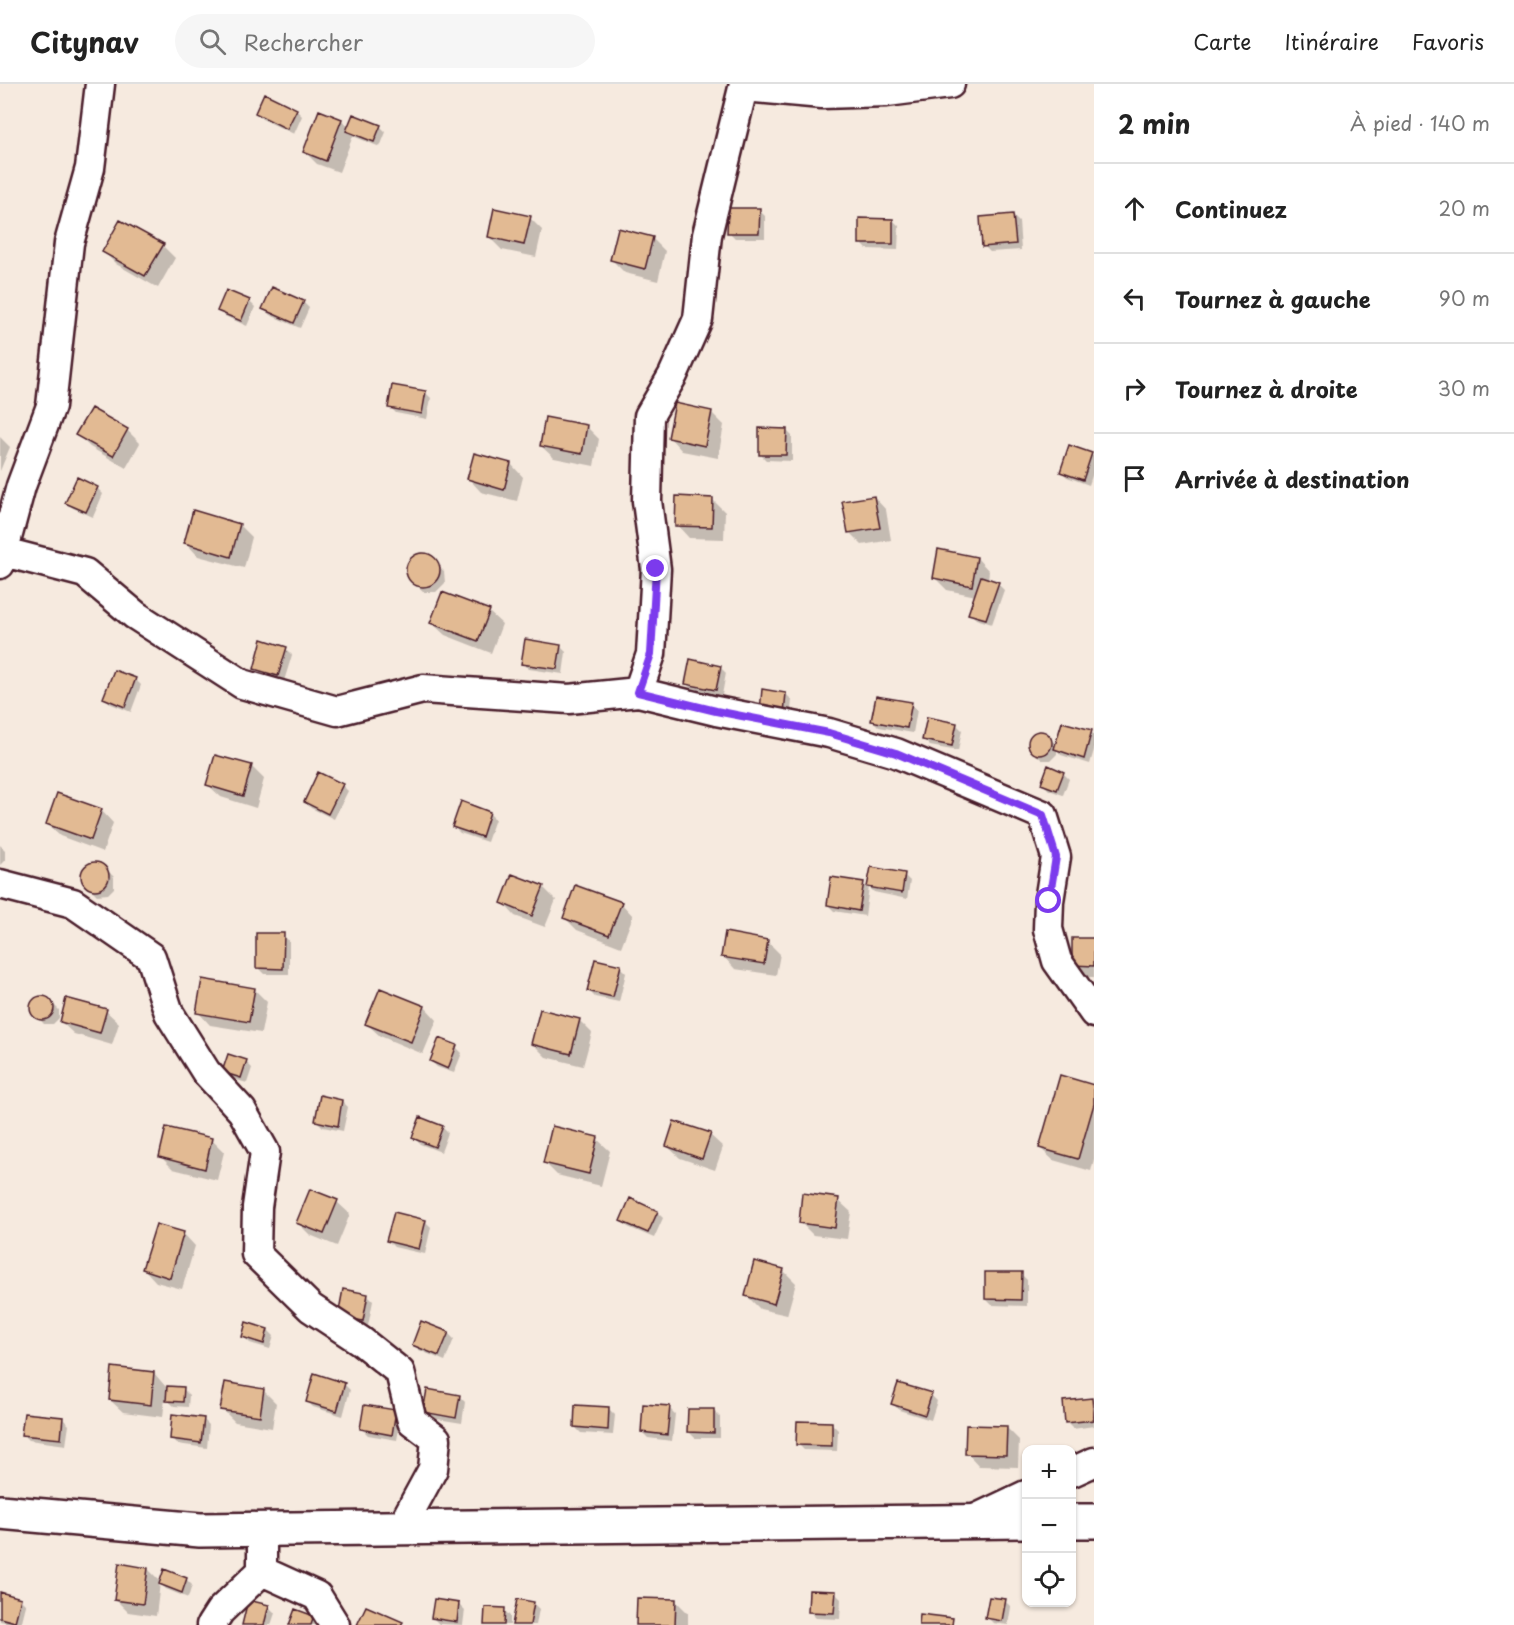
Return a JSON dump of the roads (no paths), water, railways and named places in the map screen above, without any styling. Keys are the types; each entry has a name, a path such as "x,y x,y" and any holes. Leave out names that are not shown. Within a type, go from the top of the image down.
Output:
{"main road":[{"path":"0,1512 200,1530 1022,1521"},
{"path":"1076,1521 1094,1521"}],"street":[{"path":"100,84 90,168 69,243 51,406 21,486 2,558 85,573 135,615 242,684 337,711 423,689 569,699 638,692 716,711 829,733 885,750 963,780 1043,815 1056,857 1049,901 1048,929 1057,962 1094,1013"},
{"path":"638,692 651,654 656,569 647,501 650,416 673,375 698,319 707,235 744,86 822,94 887,92 950,84"},
{"path":"0,884 73,903 151,957 170,1013 206,1072 242,1111 265,1152 257,1207 256,1254 311,1308 361,1341 400,1372 412,1421 436,1439 433,1468 401,1528"},
{"path":"1076,1470 1094,1462"},
{"path":"968,1522 1022,1497"},
{"path":"211,1625 220,1611 262,1571 262,1529"},
{"path":"262,1571 317,1596 334,1625"}]}
